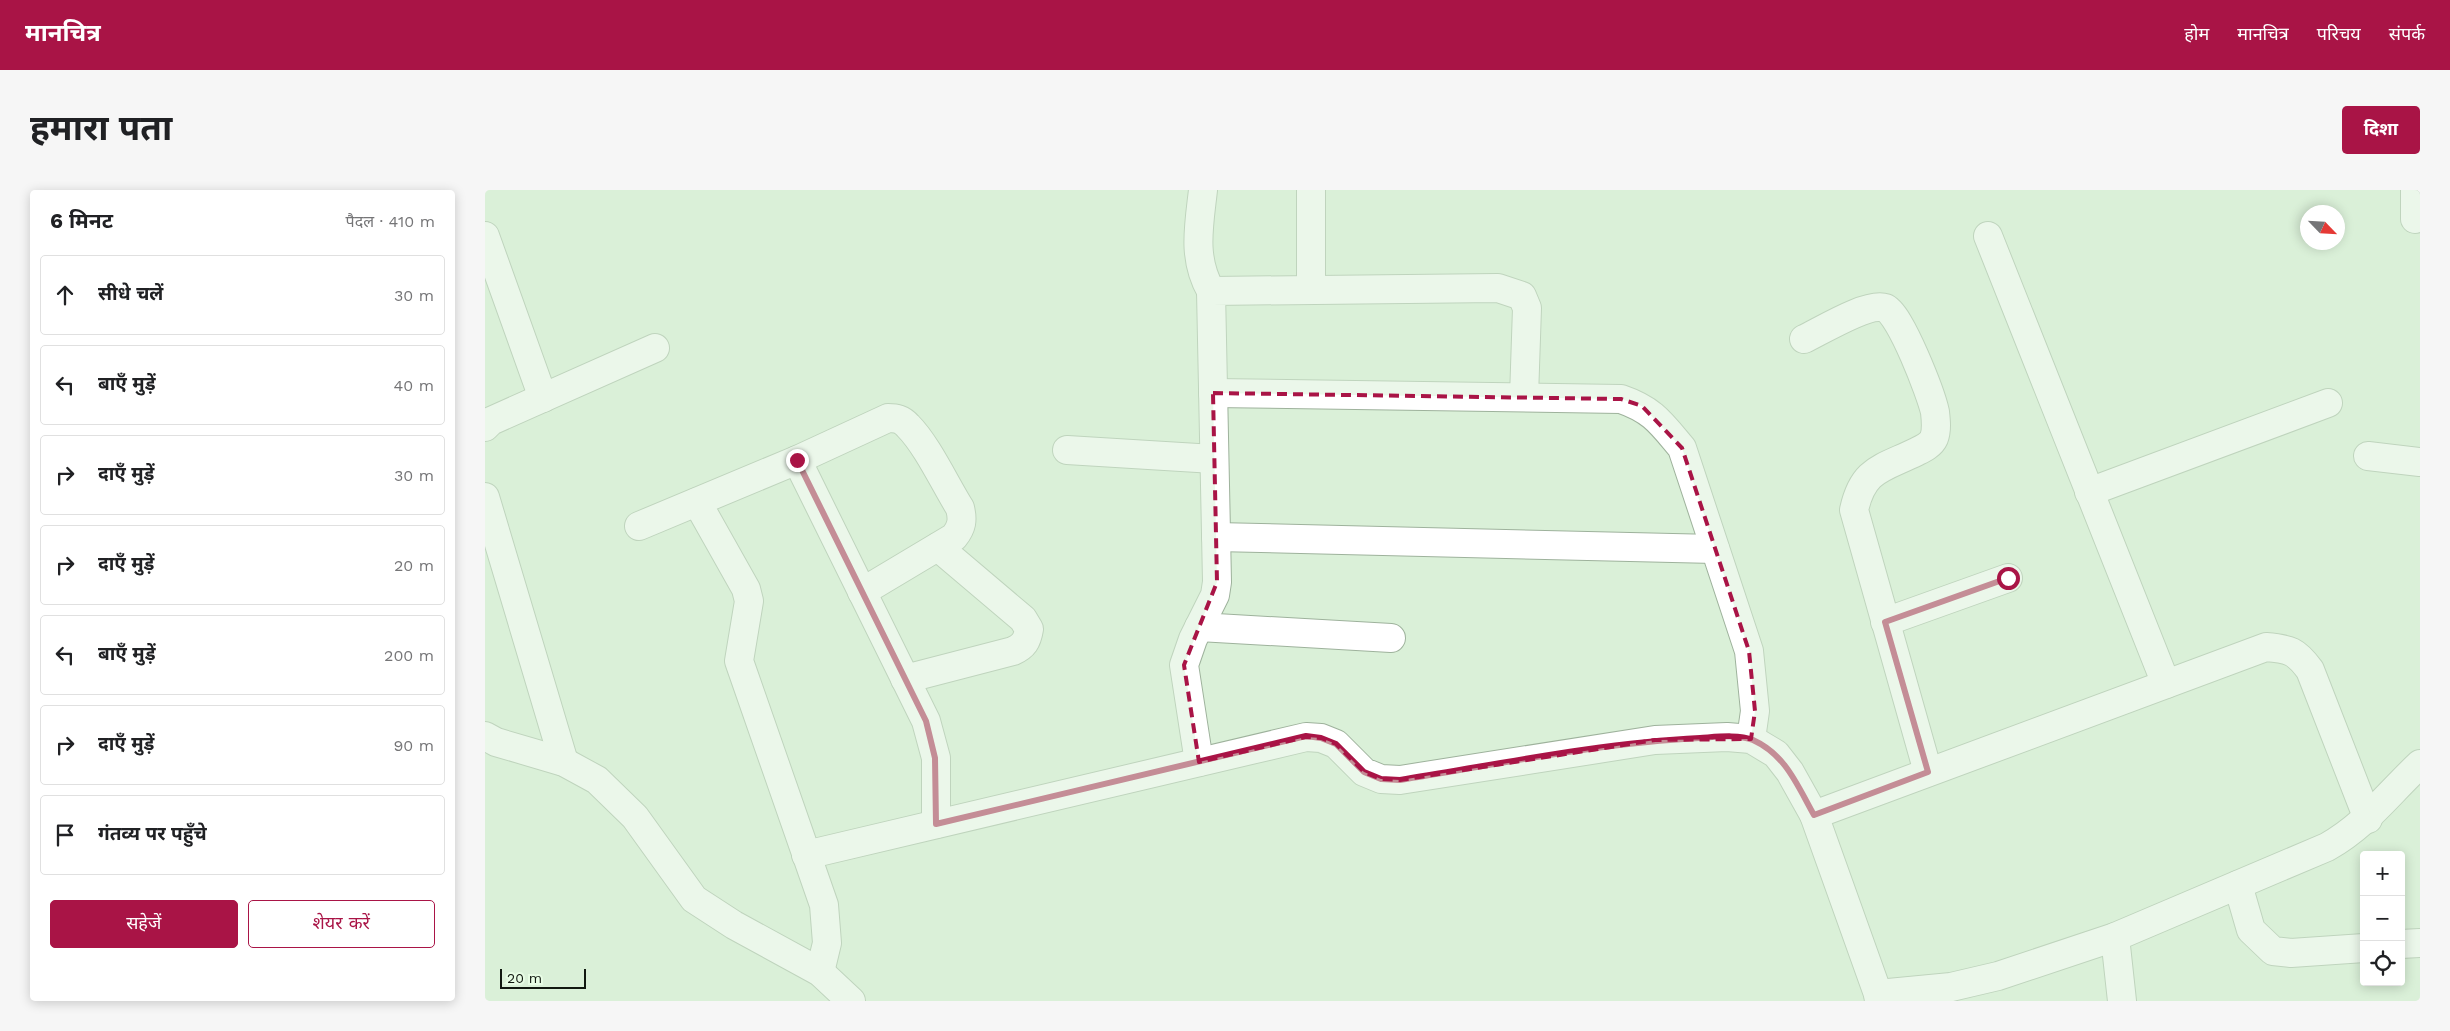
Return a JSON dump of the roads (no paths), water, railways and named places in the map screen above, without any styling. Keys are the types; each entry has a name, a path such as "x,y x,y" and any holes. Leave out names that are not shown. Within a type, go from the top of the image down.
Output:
{"street":[{"path":"1199,762 1184,665 1199,627 1215,595 1216,537 1211,291 1200,268 1197,248 1203,190"},
{"path":"1311,190 1311,290"},
{"path":"2415,190 2415,219"},
{"path":"485,236 543,398"},
{"path":"1988,236 2166,684"},
{"path":"1211,291 1498,288 1513,291 1522,296 1527,308 1525,398"},
{"path":"1804,339 1873,306 1885,308 1894,314 1903,328 1934,410 1937,426 1933,440 1925,447 1876,471 1867,478 1859,490 1854,510 1928,772"},
{"path":"485,427 491,421 655,348"},
{"path":"1213,393 1621,399 1642,406 1661,423 1682,448 1749,651 1755,711 1751,739"},
{"path":"2089,492 2328,403"},
{"path":"639,526 797,460 888,418 897,418 908,425 919,440 960,508 963,518 960,530 938,547 862,592"},
{"path":"1067,450 1214,459"},
{"path":"2368,456 2420,462"},
{"path":"797,460 926,721 935,758 936,824"},
{"path":"485,497 564,762"},
{"path":"697,502 746,589 749,609 739,661 824,905 827,943 820,972"},
{"path":"1216,537 1715,549"},
{"path":"905,680 1013,651 1022,646 1027,639 1029,629 1023,620 938,547"},
{"path":"1885,622 2008,578"},
{"path":"1199,627 1391,638"},
{"path":"1814,815 2266,647 2287,649 2300,657 2310,670 2368,819"},
{"path":"485,736 503,745 564,762 597,780 635,817 694,899 734,925 820,972 851,1001"},
{"path":"806,855 1306,736 1321,738 1336,744 1364,772 1381,779 1400,780 1655,740 1727,737 1751,739 1776,754 1790,772 1814,815 1878,998 1951,987 1998,976 2115,937 2327,847 2368,819 2420,764"},
{"path":"2238,885 2251,930 2273,951 2291,954 2360,948"},
{"path":"2115,937 2122,1001"},
{"path":"2405,944 2420,943"}]}
